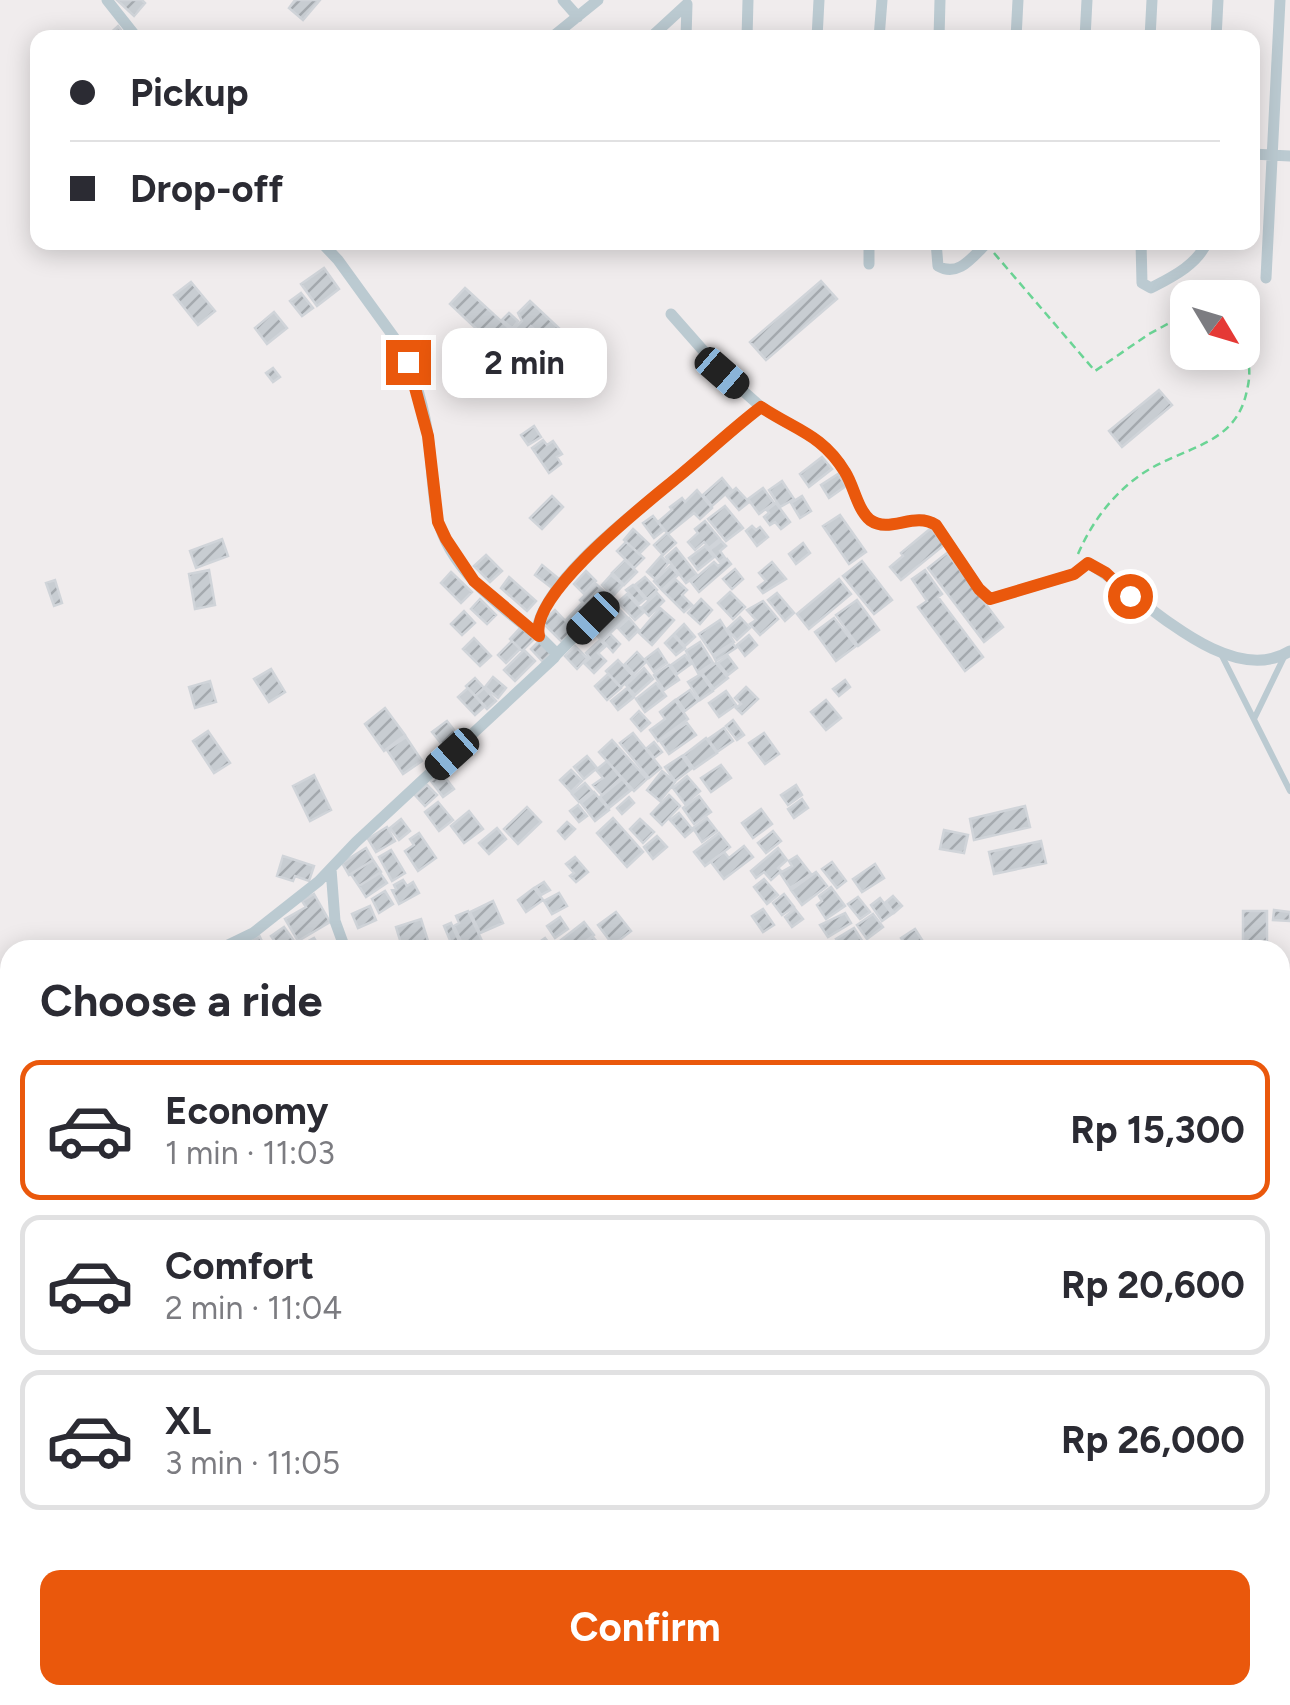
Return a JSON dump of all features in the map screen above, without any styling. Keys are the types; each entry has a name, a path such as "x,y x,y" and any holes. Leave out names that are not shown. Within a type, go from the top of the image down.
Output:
{"street":[{"path":"107,0 131,30"},
{"path":"563,0 578,17"},
{"path":"561,30 598,0"},
{"path":"746,30 748,0"},
{"path":"817,30 819,0"},
{"path":"880,30 882,0"},
{"path":"939,30 940,0"},
{"path":"1016,30 1018,0"},
{"path":"1086,30 1087,0"},
{"path":"1150,30 1152,0"},
{"path":"1216,30 1218,0"},
{"path":"1266,278 1280,0"},
{"path":"658,30 688,2"},
{"path":"686,30 688,2"},
{"path":"1260,155 1290,156"},
{"path":"327,250 401,346 408,362 428,436 438,522 446,539 474,581 557,654"},
{"path":"868,264 869,250"},
{"path":"937,250 938,266 948,272 958,270 987,250"},
{"path":"1141,250 1142,283 1151,288 1174,276 1203,250"},
{"path":"671,314 722,373 761,407 814,435 844,471 865,515 884,526 927,519 936,525 990,599 1074,574 1088,563 1174,626 1220,650 1240,658 1265,660 1287,653"},
{"path":"539,636 538,622 558,588 584,558 761,407"},
{"path":"238,940 331,869 593,618"},
{"path":"331,869 336,925 342,940"}],"lane":[{"path":"1220,650 1290,791"},
{"path":"1254,720 1287,653"}],"path":[{"path":"994,250 1095,371 1170,323"},
{"path":"1074,574 1078,552 1097,518 1124,487 1168,458 1218,438 1231,427 1245,402 1249,370"}],"building":[{"path":"117,0 142,0 145,3 134,16"},
{"path":"295,0 320,0 303,20 289,8"},
{"path":"324,268 339,289 317,306 301,284"},
{"path":"821,281 837,299 766,360 750,342"},
{"path":"191,282 215,311 198,325 174,295"},
{"path":"465,288 512,331 522,321 518,313 530,301 579,347 566,360 531,326 504,355 450,304"},
{"path":"301,293 313,308 302,316 290,301"},
{"path":"274,312 287,328 267,344 255,328"},
{"path":"509,313 518,321 512,328 502,320"},
{"path":"273,368 280,377 273,382 266,373"},
{"path":"1159,390 1172,405 1122,447 1109,431"},
{"path":"534,426 541,437 528,445 521,435"},
{"path":"543,440 547,445 553,441 562,454 557,457 561,464 549,473 532,448"},
{"path":"822,457 832,469 809,487 800,474"},
{"path":"838,474 846,486 829,498 821,485"},
{"path":"722,478 731,489 712,506 703,495"},
{"path":"782,481 794,499 780,507 769,490"},
{"path":"736,488 749,502 739,510 727,496"},
{"path":"763,488 774,503 759,514 748,499"},
{"path":"697,490 712,508 700,519 694,513 668,534 658,522 672,510 670,507 682,498 685,502"},
{"path":"552,496 563,507 542,529 530,518"},
{"path":"802,496 811,511 800,518 791,503"},
{"path":"776,503 790,522 781,529 775,522 770,525 764,517"},
{"path":"725,506 743,528 726,541 708,519"},
{"path":"840,515 866,552 849,564 823,526"},
{"path":"653,516 664,530 654,538 643,523"},
{"path":"705,521 720,539 709,548 704,542 695,550 688,542"},
{"path":"752,526 756,530 760,527 768,537 757,546 746,531"},
{"path":"931,528 944,545 901,580 890,567"},
{"path":"633,529 649,544 639,554 624,540"},
{"path":"667,533 676,543 663,555 654,545"},
{"path":"222,539 228,556 196,568 190,551"},
{"path":"721,541 726,546 720,551 725,558 720,562 710,550"},
{"path":"626,542 644,558 634,568 617,551"},
{"path":"803,543 810,553 796,564 789,554"},
{"path":"705,546 714,557 698,570 689,558"},
{"path":"676,548 697,575 686,583 666,557"},
{"path":"947,553 1003,627 984,642 928,568"},
{"path":"486,555 502,571 490,582 474,566"},
{"path":"661,556 668,563 655,579 647,572"},
{"path":"727,559 731,564 699,592 691,582 714,562 718,566"},
{"path":"625,560 637,572 624,585 612,573"},
{"path":"862,561 892,600 874,614 843,576"},
{"path":"772,562 786,579 763,593 758,587 766,581 759,573"},
{"path":"542,565 559,579 552,588 535,575"},
{"path":"670,566 678,575 662,590 654,581"},
{"path":"735,569 743,579 732,589 723,579"},
{"path":"209,570 215,605 195,609 189,574"},
{"path":"925,570 942,594 938,597 983,657 965,671 918,607 927,601 912,579"},
{"path":"586,571 596,581 584,594 574,584"},
{"path":"451,572 472,592 461,603 441,583"},
{"path":"611,575 623,585 613,596 602,585"},
{"path":"509,577 536,601 527,611 501,588"},
{"path":"645,577 657,590 647,599 635,585"},
{"path":"675,579 687,590 682,595 692,605 684,612 663,591"},
{"path":"839,579 851,594 809,629 797,614"},
{"path":"55,580 62,603 54,606 46,583"},
{"path":"596,584 606,593 594,614 580,600"},
{"path":"633,585 645,599 639,604 626,590"},
{"path":"730,592 745,607 733,619 718,603"},
{"path":"657,593 664,601 649,616 641,608"},
{"path":"777,593 794,613 785,621 768,600"},
{"path":"627,594 644,612 635,620 618,602"},
{"path":"480,599 496,615 487,624 471,609"},
{"path":"701,599 712,610 700,624 688,613"},
{"path":"857,600 879,630 858,646 836,615"},
{"path":"763,601 778,619 760,635 750,624 756,620 747,610"},
{"path":"581,604 591,614 576,629 566,620"},
{"path":"614,604 627,617 602,641 590,628"},
{"path":"660,608 674,620 652,645 639,633"},
{"path":"555,610 574,630 562,642 542,622"},
{"path":"464,611 475,623 462,635 451,624"},
{"path":"740,617 750,628 737,640 727,629"},
{"path":"629,618 639,630 629,640 618,628"},
{"path":"834,618 856,646 836,661 815,632"},
{"path":"720,620 734,642 713,655 699,634"},
{"path":"684,624 695,637 685,646 674,634"},
{"path":"521,627 534,639 522,651 510,639"},
{"path":"610,634 620,644 613,652 603,641"},
{"path":"673,635 685,648 676,655 665,643"},
{"path":"749,635 757,645 745,656 737,645"},
{"path":"474,638 491,656 480,666 463,649"},
{"path":"540,640 552,653 543,662 531,649"},
{"path":"600,640 606,646 598,653 606,661 594,673 584,663 590,658 586,653"},
{"path":"512,641 520,649 506,663 498,655"},
{"path":"700,642 713,663 698,673 686,651"},
{"path":"733,644 736,648 716,661 714,657"},
{"path":"575,646 587,658 577,669 565,656"},
{"path":"658,649 667,663 654,672 645,659"},
{"path":"524,650 535,661 515,681 504,670"},
{"path":"637,652 646,662 634,674 625,664"},
{"path":"685,655 691,664 677,674 671,665"},
{"path":"728,656 737,668 728,675 718,663"},
{"path":"618,660 633,676 621,687 606,671"},
{"path":"716,663 728,678 714,689 702,673"},
{"path":"669,665 679,680 664,690 654,675"},
{"path":"644,668 653,679 635,695 626,685"},
{"path":"271,669 285,692 269,702 254,679"},
{"path":"608,674 621,688 607,700 595,686"},
{"path":"701,674 713,691 700,700 688,682"},
{"path":"493,677 506,688 498,698 485,687"},
{"path":"475,678 484,688 475,696 466,686"},
{"path":"845,680 850,687 839,696 833,689"},
{"path":"210,681 216,702 195,708 189,687"},
{"path":"656,683 666,696 645,712 636,699"},
{"path":"746,687 758,699 742,714 736,708 741,704 735,698"},
{"path":"468,688 485,706 475,715 458,697"},
{"path":"484,688 496,701 487,709 475,696"},
{"path":"627,688 634,697 618,710 611,701"},
{"path":"690,690 698,701 685,711 677,699"},
{"path":"726,691 736,705 719,717 709,703"},
{"path":"675,700 688,719 658,741 650,730 665,719 660,712"},
{"path":"826,700 841,718 826,730 811,712"},
{"path":"385,708 405,735 384,751 365,724"},
{"path":"639,711 650,723 641,731 631,719"},
{"path":"733,720 744,735 737,740 726,726"},
{"path":"447,721 458,735 444,747 432,732"},
{"path":"687,723 696,735 669,754 660,741"},
{"path":"724,728 733,741 717,752 708,739"},
{"path":"208,731 230,763 214,773 193,741"},
{"path":"633,733 661,768 649,778 620,743"},
{"path":"764,733 779,754 765,764 749,743"},
{"path":"406,737 422,761 403,774 387,750"},
{"path":"706,738 717,753 694,769 684,755"},
{"path":"612,740 647,779 634,791 599,752"},
{"path":"654,742 662,752 654,758 647,748"},
{"path":"587,756 597,768 584,779 574,767"},
{"path":"682,756 691,769 675,781 665,767"},
{"path":"607,761 621,778 602,795 593,785 603,778 596,770"},
{"path":"721,765 731,778 711,792 701,778"},
{"path":"571,770 582,781 571,792 560,780"},
{"path":"662,771 675,782 660,801 647,790"},
{"path":"441,772 454,789 443,797 431,781"},
{"path":"314,775 331,810 310,821 293,786"},
{"path":"687,776 700,791 685,804 673,788"},
{"path":"622,779 631,790 609,808 600,797"},
{"path":"585,783 592,791 579,802 572,794"},
{"path":"427,785 437,795 425,806 415,795"},
{"path":"796,785 802,795 788,805 781,795"},
{"path":"594,792 609,810 595,821 581,803"},
{"path":"669,795 680,806 662,825 651,814"},
{"path":"699,796 711,812 694,824 683,808"},
{"path":"629,797 634,803 622,814 617,808"},
{"path":"802,799 808,808 794,818 788,809"},
{"path":"438,802 453,820 439,831 425,812"},
{"path":"578,805 587,816 579,822 570,811"},
{"path":"1025,806 1030,827 974,840 970,819"},
{"path":"527,807 541,822 518,844 504,829"},
{"path":"761,809 772,824 753,838 742,823"},
{"path":"469,811 483,829 464,843 451,826"},
{"path":"679,813 693,830 685,837 670,820"},
{"path":"613,818 643,852 627,867 597,833"},
{"path":"707,818 717,831 702,842 693,828"},
{"path":"401,819 410,831 399,840 390,828"},
{"path":"640,819 654,832 643,843 630,829"},
{"path":"567,822 575,829 565,839 558,831"},
{"path":"387,827 395,841 376,852 368,839"},
{"path":"497,828 506,839 489,854 479,843"},
{"path":"944,830 968,835 964,853 940,849"},
{"path":"773,831 781,841 766,853 758,843"},
{"path":"419,833 436,858 418,871 405,851 414,845 410,839"},
{"path":"719,833 730,847 705,866 694,852"},
{"path":"657,836 667,847 653,859 644,847"},
{"path":"1041,841 1046,863 994,874 989,852"},
{"path":"744,846 753,857 724,879 711,862 724,852 729,858"},
{"path":"366,848 373,860 349,875 342,863"},
{"path":"778,848 787,860 778,868 781,871 771,880 764,872 756,878 751,871"},
{"path":"391,850 405,873 392,881 379,857"},
{"path":"283,856 314,866 309,881 277,876"},
{"path":"797,856 811,874 790,888 780,873 792,866 789,861"},
{"path":"575,857 588,872 576,882 566,864"},
{"path":"373,860 381,872 359,886 351,874"},
{"path":"832,862 846,881 837,888 822,869"},
{"path":"875,864 884,878 862,892 853,879"},
{"path":"816,872 827,886 802,905 791,890"},
{"path":"380,873 387,883 366,897 359,886"},
{"path":"764,879 778,895 767,904 754,887"},
{"path":"403,880 407,886 413,882 419,893 399,904 392,890"},
{"path":"544,882 550,890 541,895 536,887"},
{"path":"831,887 845,906 826,919 817,905 822,901 819,896"},
{"path":"534,888 543,900 526,912 518,900"},
{"path":"385,891 393,904 379,913 372,899"},
{"path":"559,893 567,906 552,914 544,901"},
{"path":"314,894 330,922 297,940 285,919 306,907 302,901"},
{"path":"784,894 794,907 782,915 773,903"},
{"path":"893,896 902,906 894,913 886,902"},
{"path":"858,897 870,912 860,919 848,904"},
{"path":"880,898 892,914 882,921 871,905"},
{"path":"493,901 503,923 480,933 470,912"},
{"path":"370,906 376,920 358,928 352,914"},
{"path":"763,909 774,925 763,932 752,916"},
{"path":"795,909 803,919 792,927 785,917"},
{"path":"1274,910 1290,912 1290,921 1273,920"},
{"path":"468,911 482,940 460,940 454,926 459,923 456,916"},
{"path":"1243,911 1267,911 1267,940 1243,940"},
{"path":"616,912 631,931 619,940 609,940 598,925"},
{"path":"845,913 851,923 828,937 820,925"},
{"path":"873,914 883,927 867,939 857,925"},
{"path":"560,917 568,929 555,938 547,926"},
{"path":"421,919 428,940 400,940 396,927"},
{"path":"584,922 594,935 587,940 561,940"},
{"path":"451,923 458,940 450,940 444,926"},
{"path":"284,927 293,940 274,940 271,936"},
{"path":"854,928 862,940 837,940"},
{"path":"915,929 922,940 902,940"}],"route":[{"path":"408,362 428,436 438,522 446,539 474,581 539,636 538,622 558,588 584,558 761,407 814,435 844,471 865,515 873,522 884,526 927,519 936,525 990,599 1074,574 1088,563 1106,573 1130,596"}]}
